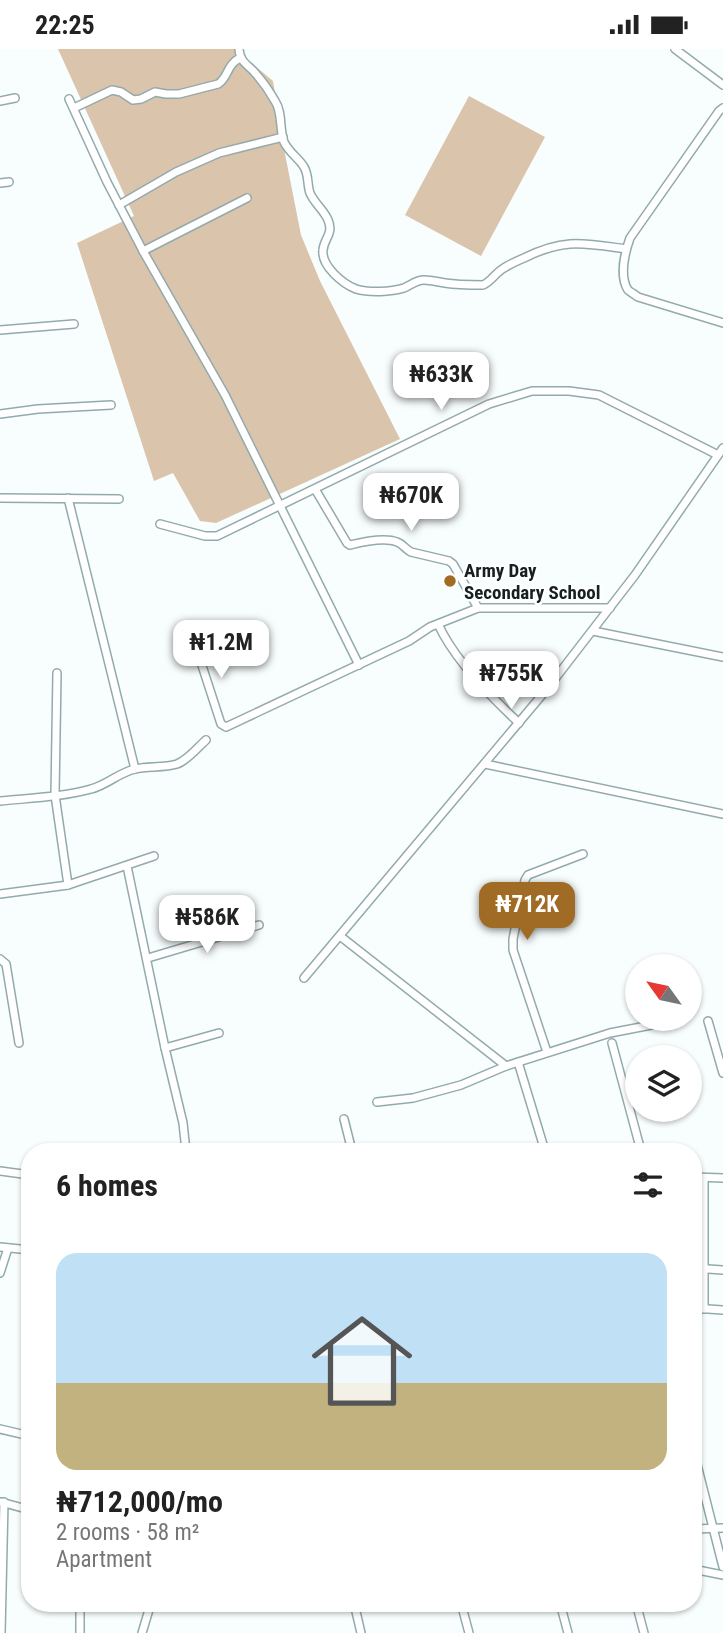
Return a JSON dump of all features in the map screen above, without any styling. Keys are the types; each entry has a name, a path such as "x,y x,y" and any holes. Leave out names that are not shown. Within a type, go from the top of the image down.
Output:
{"street":[{"path":"239,49 240,58 257,75 277,103 283,138 290,152 304,166 310,193 328,218 330,229 322,248 326,265 356,289 395,290 419,280 482,285 488,283 504,267 541,249 559,244 576,243 626,249"},
{"path":"675,49 723,85"},
{"path":"74,108 112,90 133,100 155,92 179,94 218,85 223,81 229,67 240,58"},
{"path":"0,101 15,98"},
{"path":"69,99 119,205 225,395 359,664"},
{"path":"723,108 630,238 623,273 629,290 638,297 723,323"},
{"path":"119,205 176,172 219,153 283,138"},
{"path":"0,183 9,182"},
{"path":"143,250 247,198"},
{"path":"0,330 74,324"},
{"path":"160,524 205,536 217,536 489,404 532,391 569,391 599,395 721,452 593,631 485,764 304,978"},
{"path":"0,414 111,405"},
{"path":"314,489 347,543 350,545 360,541 393,540 411,552 449,561 478,608"},
{"path":"0,498 119,499"},
{"path":"68,498 135,769"},
{"path":"196,647 220,724 226,727 410,641 438,624 478,608 610,608"},
{"path":"438,624 445,641 495,700 519,723"},
{"path":"593,631 723,657"},
{"path":"57,673 55,795 68,885"},
{"path":"0,801 91,789 135,769 178,764 206,740"},
{"path":"485,764 723,814"},
{"path":"547,1052 513,950 513,939 528,875 583,854"},
{"path":"0,894 68,885 154,856"},
{"path":"127,866 185,1143"},
{"path":"148,958 259,925"},
{"path":"340,936 506,1066"},
{"path":"0,959 6,964 19,1043"},
{"path":"708,1021 723,1073"},
{"path":"377,1102 413,1098 461,1085 547,1052 625,1030"},
{"path":"165,1048 219,1033"},
{"path":"612,1043 639,1143"},
{"path":"518,1062 543,1143"},
{"path":"344,1119 350,1143"},
{"path":"0,1171 21,1174"},
{"path":"723,1178 704,1178 704,1309 723,1310"},
{"path":"0,1273 4,1248"},
{"path":"704,1269 723,1269"},
{"path":"0,1429 21,1434"},
{"path":"702,1483 723,1567"},
{"path":"1,1633 2,1502 21,1506"},
{"path":"702,1529 723,1528"},
{"path":"702,1571 723,1575"},
{"path":"79,1612 80,1633"},
{"path":"142,1633 148,1612"},
{"path":"356,1612 361,1633"},
{"path":"463,1612 469,1633"},
{"path":"562,1612 568,1633"},
{"path":"638,1612 644,1633"}],"shaded area":[{"path":"58,49 235,49 273,81 301,235 320,281 400,439 216,523 200,521 173,473 154,481 77,243 134,216"},
{"path":"469,96 545,137 481,256 405,215"}],"place":[{"name":"Army Day Secondary School","path":"450,581"}]}
